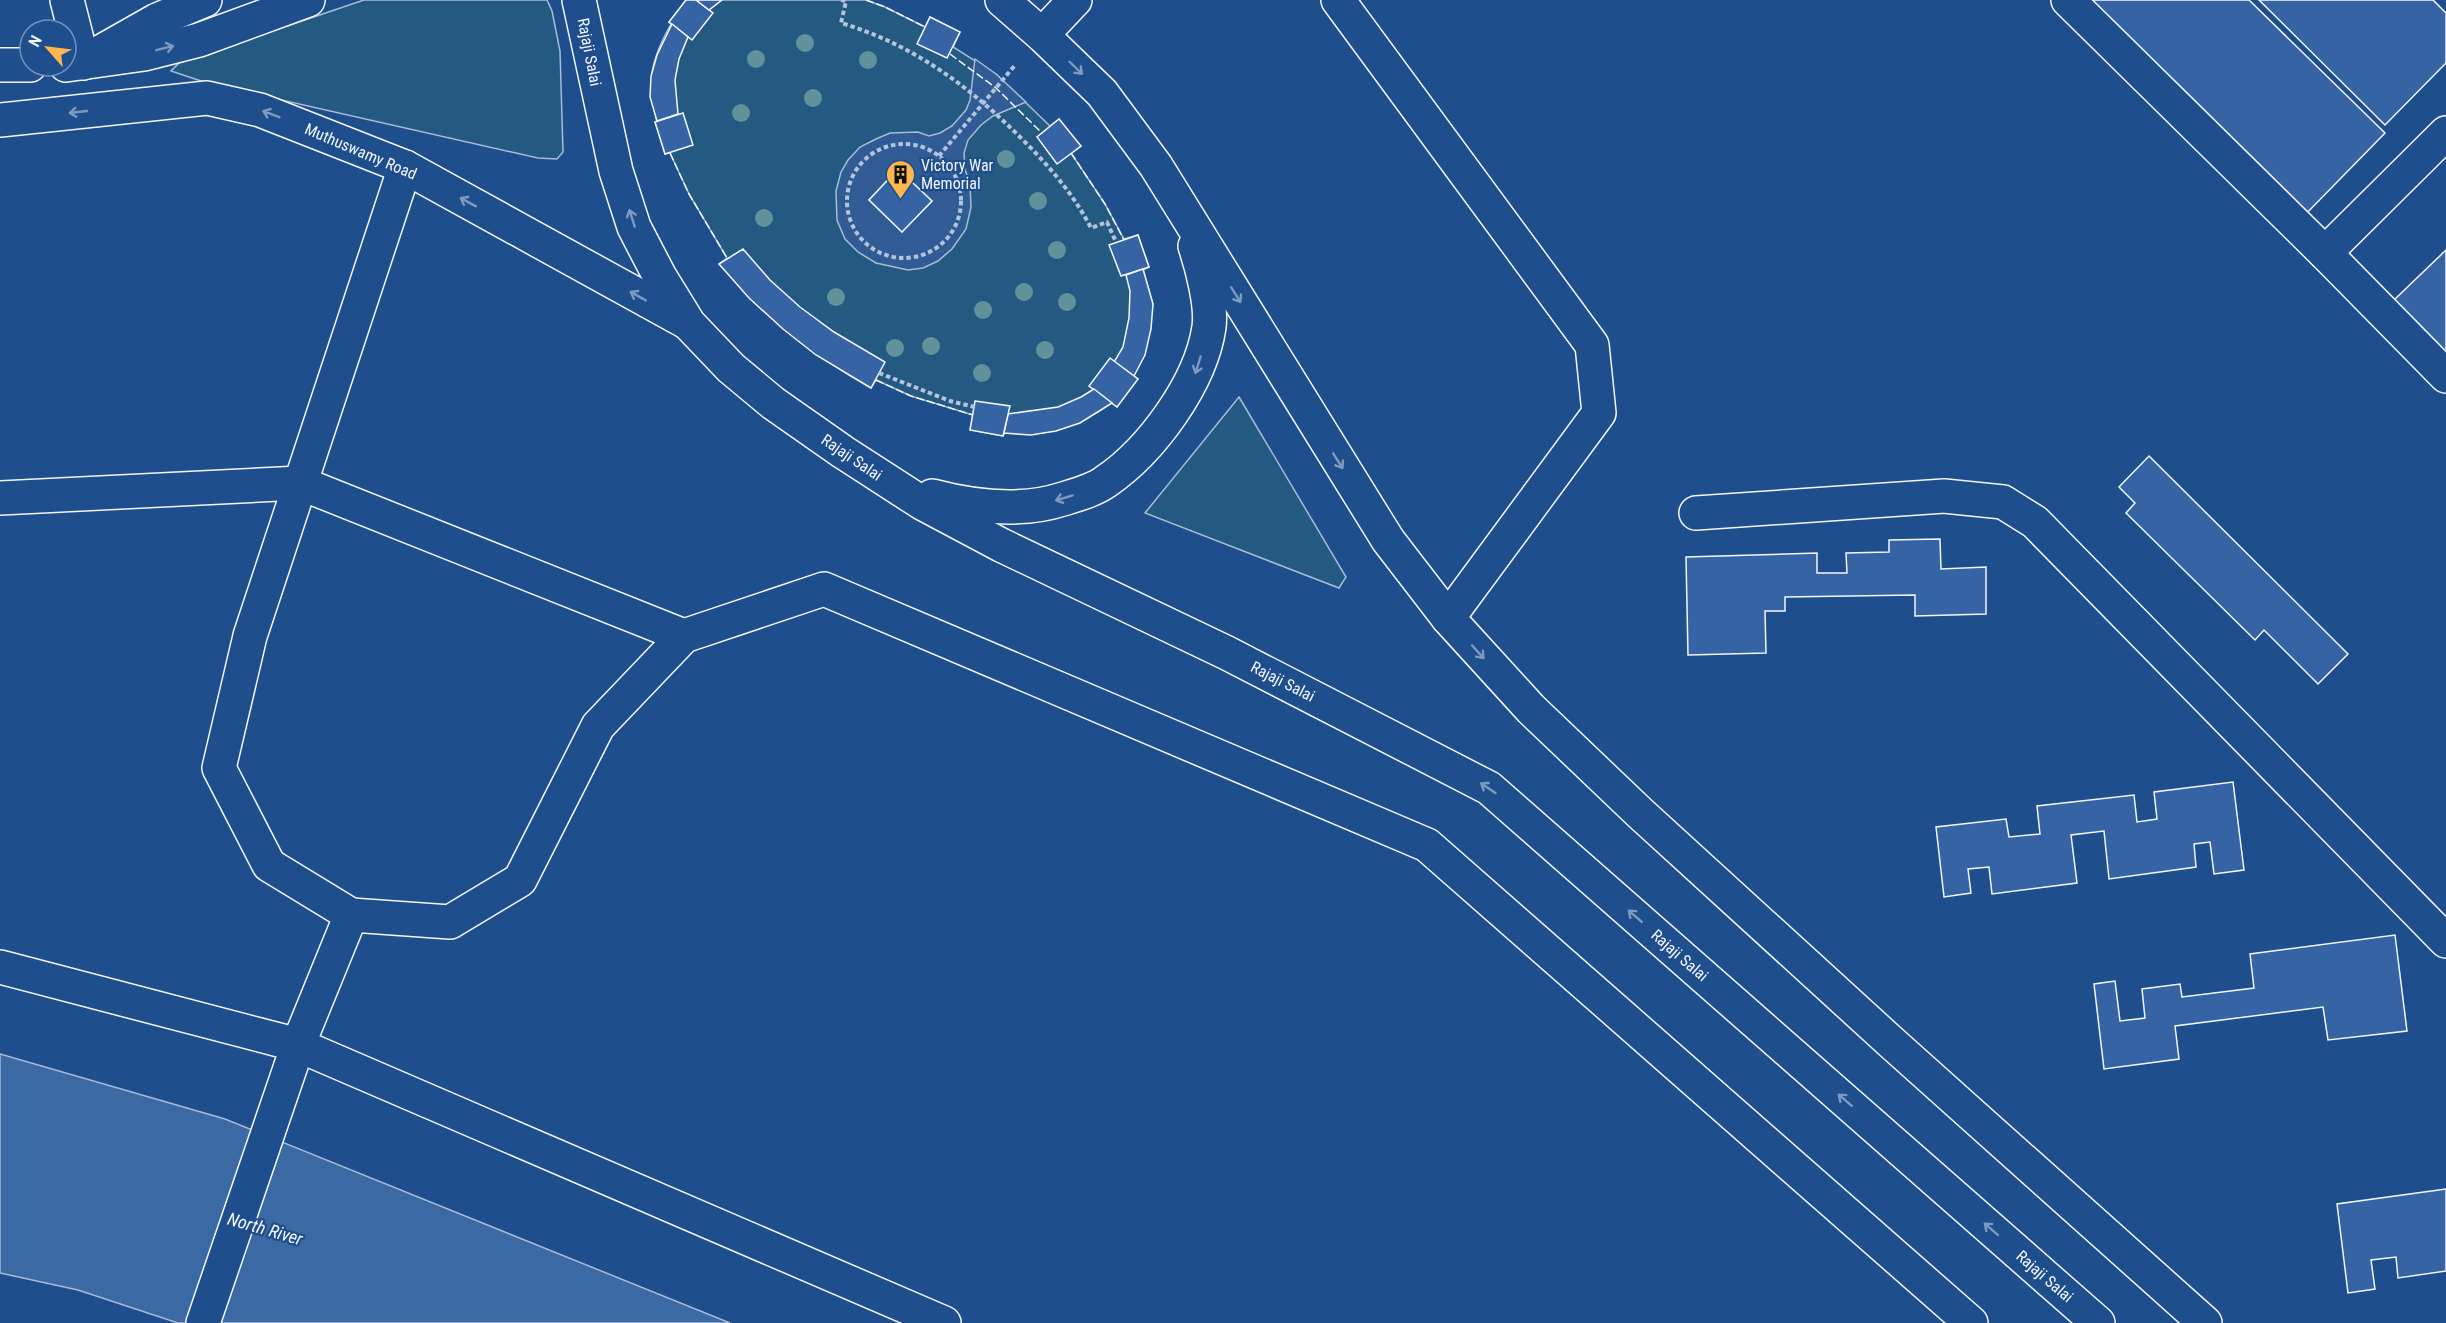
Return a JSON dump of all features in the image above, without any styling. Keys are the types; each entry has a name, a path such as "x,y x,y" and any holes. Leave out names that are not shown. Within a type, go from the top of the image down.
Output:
{"street":[{"path":"67,0 69,18"},
{"path":"78,62 157,20 205,0"},
{"path":"78,63 144,54 199,40 308,0"},
{"name":"Rajaji Salai","path":"579,0 616,171 634,227 660,277 690,324 731,368 773,403 922,503 1001,545 1227,653 1489,788 2098,1323"},
{"path":"1002,0 1102,93 1156,166 1388,540 1448,618 1531,710 1640,813 1966,1111 2205,1323"},
{"path":"1042,35 1075,0"},
{"path":"1338,0 1592,345 1599,412 1448,618"},
{"path":"2068,0 2325,253 2446,376"},
{"path":"0,65 18,65"},
{"name":"Muthuswamy Road","path":"0,120 207,98 260,110 405,167 690,324"},
{"path":"2325,253 2446,133"},
{"path":"405,167 250,636 219,768 269,865 351,915 450,922 520,880 598,726 684,636 824,589 1427,845 1971,1323"},
{"path":"898,487 966,505 1018,507 1061,500 1103,484 1139,455 1167,421 1195,375 1209,326 1204,273 1182,208"},
{"path":"0,498 300,483 684,636"},
{"path":"1696,513 1944,496 2003,502 2035,522 2446,941"},
{"path":"203,1323 298,1045 351,915"},
{"path":"0,967 298,1045 944,1323"}],"path":[{"path":"841,0 846,1 841,24 888,40 947,73 984,103 1056,175 1079,206 1091,228 1107,222 1116,242"},
{"path":"939,156 1016,64"},
{"path":"894,144 912,144 930,149 939,156 945,160 955,175 960,192 960,211 954,228 942,243 928,253 908,258 890,256 872,248 857,235 848,217 846,198 851,179 861,162 877,150 894,144"},
{"path":"879,373 950,401 975,407"}],"shaded area":[{"path":"364,0 547,0 552,11 560,51 563,152 557,159 538,158 207,83 171,71 179,63 192,58"},
{"path":"686,0 866,0 925,27 930,17 960,32 953,47 996,74 1050,126 1059,119 1081,146 1071,153 1105,204 1124,239 1138,235 1149,267 1143,270 1153,304 1134,376 1138,379 1117,407 1112,403 1074,425 1048,432 1005,433 1003,436 970,430 973,415 911,396 876,380 871,388 808,347 771,317 719,264 727,258 689,194 670,153 665,154 655,122 657,121 652,94 652,71 659,48 671,24 669,22"},
{"path":"975,59 996,74 1026,102 993,116 981,125 968,140 964,153 965,169 970,185 971,207 966,229 952,249 938,261 923,268 908,270 876,263 858,252 845,239 837,220 836,191 841,172 848,160 860,147 890,133 918,132 929,136 940,133 952,126 966,110 970,100","holes":["898,169 932,201 902,232 869,200"]},
{"path":"1239,397 1346,577 1339,588 1145,513"}],"water":[{"name":"North River","path":"0,1054 225,1119 730,1323 178,1323 78,1290 0,1273"}],"building":[{"path":"686,0 696,0 713,13 692,40 669,22"},
{"path":"696,0 722,0 709,10"},
{"path":"2074,0 2249,0 2385,133 2299,221"},
{"path":"2259,0 2433,0 2446,13 2446,63 2385,125"},
{"path":"930,17 960,32 947,58 917,44"},
{"path":"672,24 688,37 679,59 675,80 678,114 657,121 650,97 651,76 657,55"},
{"path":"683,113 693,145 665,154 655,122"},
{"path":"1059,119 1081,146 1057,164 1037,137"},
{"name":"Victory War Memorial","path":"898,169 932,201 902,232 869,200"},
{"path":"1138,235 1149,267 1121,276 1109,245"},
{"path":"743,249 770,280 800,307 834,332 885,362 871,388 816,355 749,298 719,264"},
{"path":"2446,250 2446,354 2394,300"},
{"path":"1143,269 1153,304 1151,329 1145,355 1134,376 1114,362 1123,347 1129,318 1130,291 1126,275"},
{"path":"1110,358 1138,379 1117,407 1089,386"},
{"path":"1094,389 1112,403 1080,423 1056,431 1031,435 1004,433 1008,414 1058,407"},
{"path":"975,401 1010,406 1003,436 970,430"},
{"path":"2149,456 2348,654 2318,684 2264,630 2255,640 2126,513 2135,503 2119,487"},
{"path":"1940,539 1941,569 1986,567 1986,614 1915,616 1915,595 1785,597 1785,611 1765,611 1766,653 1688,655 1686,557 1817,553 1817,573 1847,573 1846,553 1889,552 1889,540"},
{"path":"2233,782 2244,870 2214,874 2210,842 2194,844 2196,867 2109,879 2104,831 2071,835 2077,883 1992,894 1989,867 1968,869 1971,893 1944,897 1936,827 2006,819 2009,837 2040,834 2037,806 2134,795 2137,822 2157,819 2154,792"},
{"path":"2395,935 2407,1031 2328,1040 2323,1007 2175,1026 2179,1059 2104,1069 2094,984 2115,981 2120,1021 2145,1018 2142,989 2180,984 2182,997 2254,988 2250,954"},
{"path":"2446,1189 2446,1271 2398,1278 2396,1257 2371,1260 2375,1289 2348,1293 2337,1204"}],"fence":[{"path":"866,0 925,27"},
{"path":"950,54 996,88 1042,133"},
{"path":"670,153 689,194 727,258"},
{"path":"1071,153 1105,204 1124,240"},
{"path":"876,380 911,396 973,415"}],"place":[{"name":"Victory War Memorial","path":"900,200"}]}
